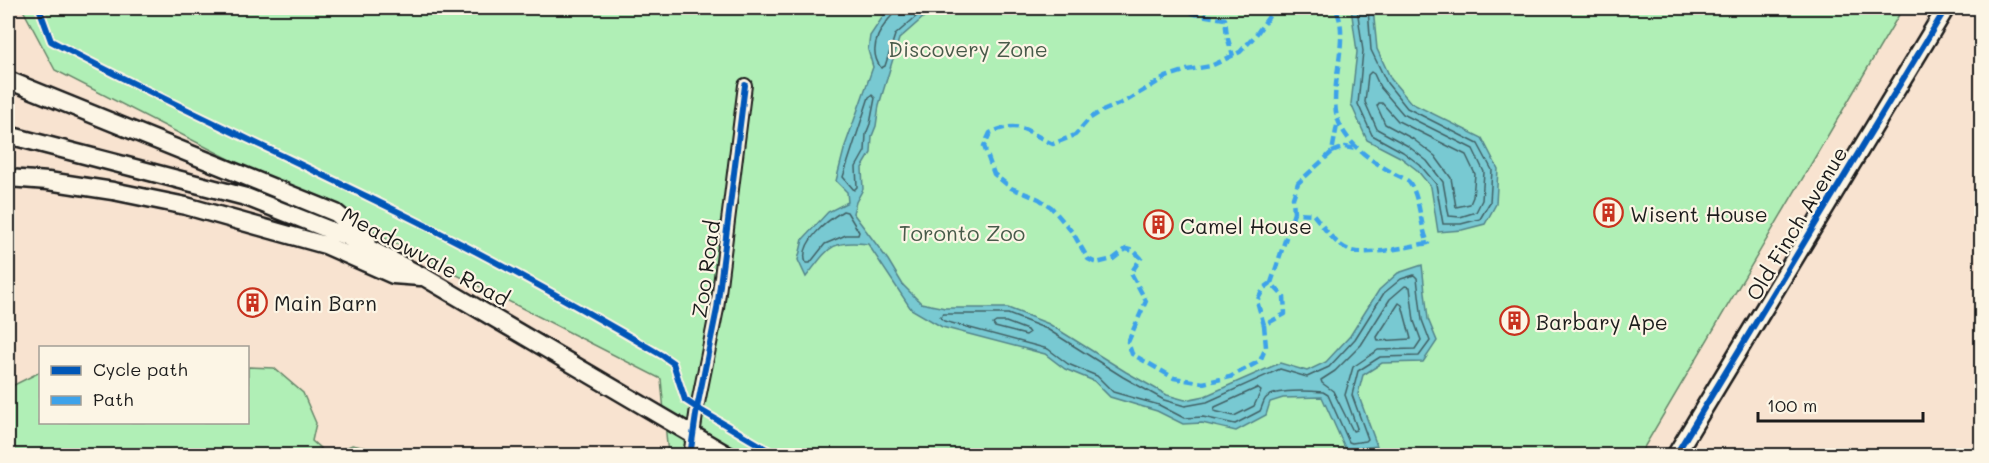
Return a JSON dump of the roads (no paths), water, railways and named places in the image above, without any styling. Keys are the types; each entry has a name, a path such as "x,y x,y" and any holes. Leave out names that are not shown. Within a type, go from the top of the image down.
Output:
{"main road":[{"name":"Old Finch Avenue","path":"1675,456 1946,8"},
{"path":"8,80 336,213 386,256"},
{"name":"Meadowvale Road","path":"8,135 246,197 335,232 424,277 729,456"},
{"path":"8,178 48,181 113,191 186,206 325,245 393,275 424,277"}],"street":[{"name":"Zoo Road","path":"690,456 717,309 745,85"}],"water":[{"path":"892,8 934,8 899,39 879,105 872,136 871,153 862,168 863,189 853,213 888,260 903,285 921,303 945,308 1008,308 1049,324 1167,395 1185,400 1205,396 1280,363 1307,371 1326,362 1350,336 1379,290 1398,273 1422,265 1428,319 1437,341 1423,362 1382,363 1363,375 1358,394 1377,446 1346,450 1322,397 1283,398 1270,402 1266,415 1236,431 1202,423 1183,424 1157,411 1110,397 1094,381 1065,369 1045,354 942,327 911,309 868,244 845,243 831,248 806,277 798,260 803,239 828,212 848,202 847,192 836,181 845,146 873,67 868,50 870,36 884,15"},
{"path":"1351,8 1373,8 1377,49 1391,79 1411,103 1482,138 1498,169 1496,204 1485,224 1462,230 1438,232 1431,187 1417,170 1400,157 1367,140 1351,104 1357,52"}],"place":[{"name":"Wisent House","path":"1609,213"},
{"name":"Camel House","path":"1159,225"},
{"name":"Main Barn","path":"253,302"},
{"name":"Barbary Ape","path":"1515,321"}],"park label":[{"name":"Discovery Zone","path":"968,48"},
{"name":"Toronto Zoo","path":"962,232"}]}
